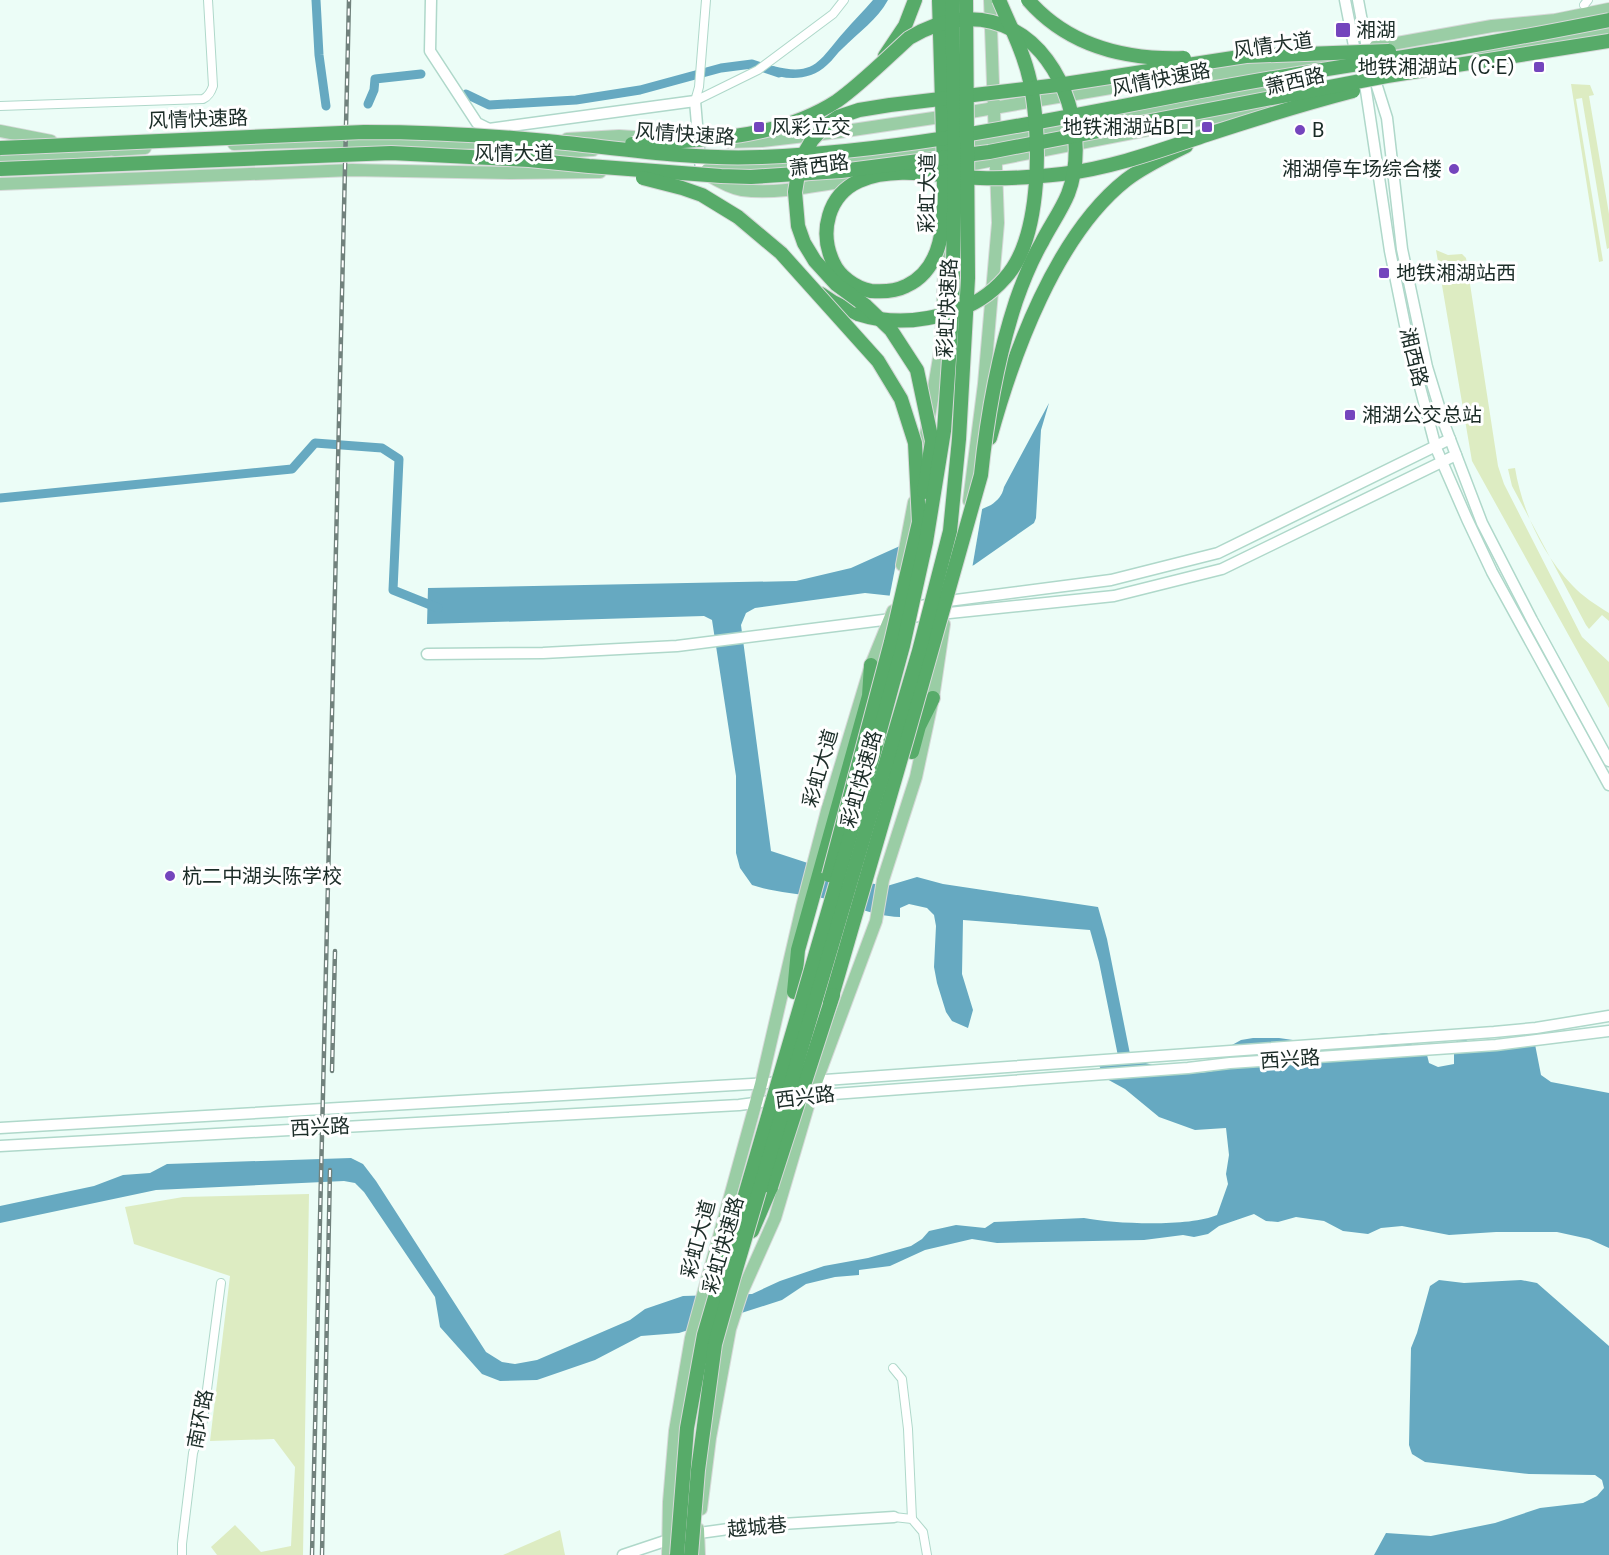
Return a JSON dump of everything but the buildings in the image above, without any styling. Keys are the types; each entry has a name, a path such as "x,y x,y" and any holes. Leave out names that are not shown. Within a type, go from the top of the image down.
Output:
{"highway":[{"path":"878,66 905,26 915,0"},
{"path":"939,0 944,168 944,180 944,192 943,218 938,247 931,264 913,283 887,291 869,291 850,282 835,265 826,240 829,214 833,204 839,195 860,181 897,174 912,174 921,175 931,175 941,176 951,176 982,178 1063,174 1125,162 1284,110 1352,91 1525,55"},
{"name":"彩虹快速路","path":"677,1555 687,1428 704,1335 869,770 903,646 926,542 944,431 952,316 955,162 952,0"},
{"name":"彩虹快速路","path":"692,1555 699,1461 715,1344 919,651 950,531 959,439 968,288 966,0"},
{"path":"812,287 833,302 858,314 884,320 909,320 936,317 959,310 981,299 1006,278 1021,251 1031,222 1035,193 1036,126 1027,72 999,0"},
{"path":"1028,0 1053,22 1078,39 1113,53 1153,59 1439,51"},
{"path":"504,137 527,134 628,144 728,138 764,130 815,112 837,101 909,38 936,24 959,19 984,21 1003,25 1022,35 1049,61 1060,77 1067,97 1074,136 1072,178 1069,193 1032,259 1016,301 985,435 981,475"},
{"name":"风情快速路","path":"3,146 364,132 504,137 722,158 847,151 998,130 1280,76 1439,51 1609,20"},
{"name":"风情快速路","path":"0,169 391,153 529,159 673,174 751,177 883,166 1015,148 1376,78 1609,41"},
{"path":"721,1275 740,1176 816,923 891,642 920,522 932,441 917,370 891,330 866,306 836,284 815,261 804,243 798,226 795,192 804,154 812,140 825,126 838,117 859,110 924,100 1058,85 1246,56"},
{"path":"736,1269 771,1187 830,1003 995,422 1034,312 1070,243 1087,220 1126,180 1202,137"},
{"path":"589,166 667,184 702,195 755,230 781,253 878,361 901,399 915,443 920,522"},
{"path":"794,992 798,950 869,696 871,665"},
{"path":"830,1003 861,931 919,726 933,698"}],"main road":[{"path":"431,0 430,51 477,123 489,129 695,101 701,171"},
{"name":"彩虹大道","path":"668,1555 669,1502 675,1431 691,1338 761,1084 827,811 871,665 893,611 909,534 941,346 946,266 948,147 945,0"},
{"path":"699,1555 698,1533 710,1438 730,1329 742,1292 775,1218 811,1096 876,921 882,880 916,777 933,698 947,608 968,507 984,384 999,223 990,0"},
{"name":"湘西路","path":"1345,0 1371,82 1387,118 1402,249 1427,368 1450,439 1482,523 1609,761"},
{"name":"湘西路","path":"1358,0 1361,49"},
{"name":"风情大道","path":"3,146 51,141 115,150 323,141 429,144 619,136 699,143 741,142 839,132 1128,85 1312,61 1361,49 1492,26 1555,20 1609,9"},
{"path":"1366,65 1498,39 1555,20"},
{"path":"1127,116 1316,84 1371,82 1538,42 1609,33"},
{"name":"湘西路","path":"1371,82 1390,251 1409,345 1436,448 1492,572 1609,785"},
{"name":"萧西路","path":"701,171 723,184 741,189 770,191 947,169 1306,99 1371,82"},
{"path":"1127,116 1179,124"},
{"name":"风情大道","path":"0,184 352,170 510,174 701,171 948,147 1127,116"},
{"path":"0,131 51,141"},
{"path":"0,157 115,150"},
{"path":"820,161 847,181"},
{"path":"947,608 1111,580 1218,553 1436,448 1450,439"},
{"path":"427,654 543,653 667,646 749,636 893,611 1114,596 1222,569 1456,455"},
{"name":"西兴路","path":"0,1128 761,1084 1187,1055 1237,1049 1494,1032 1536,1028 1609,1016"},
{"name":"西兴路","path":"0,1146 756,1103 811,1096 1230,1063 1496,1046 1609,1031"},
{"name":"越城巷","path":"623,1555 698,1533 750,1526 894,1517"}],"street":[{"path":"0,106 203,99 207,97 213,86 208,0"},
{"path":"695,101 699,87 706,0"},
{"path":"695,101 771,62 833,14 844,0"},
{"name":"南环路","path":"182,1555 193,1453 202,1420 221,1283"},
{"path":"893,1368 902,1380 908,1429 912,1519 923,1532 927,1555"},
{"path":"894,1517 912,1519"}],"green space":[{"path":"1571,84 1590,85 1594,95 1589,96 1609,214 1609,248 1607,249 1582,98 1576,99 1603,261 1599,262"},
{"path":"1436,250 1448,255 1462,254 1466,258 1498,466 1504,484 1582,637 1609,662 1609,708 1472,461"},
{"path":"1515,468 1531,522 1512,486 1508,469"},
{"path":"1550,557 1576,589 1609,613 1609,621 1602,615 1589,629"},
{"path":"309,1194 303,1555 217,1555 211,1547 235,1525 261,1552 291,1546 295,1467 274,1439 210,1441 230,1276 134,1244 125,1207 183,1197"},
{"path":"560,1530 565,1555 503,1555"}],"water":[{"path":"873,0 888,0 873,20 820,70 798,78 782,77 766,72 773,66 799,69 815,64"},
{"path":"1049,403 1041,430 1034,523 974,565 902,597 865,593 755,608 746,613 741,625 771,851 869,883 887,886 917,877 943,884 1098,907 1107,939 1131,1059 1172,1070 1193,1073 1213,1071 1232,1045 1241,1040 1279,1038 1300,1041 1388,1033 1408,1038 1415,1050 1427,1055 1429,1063 1438,1067 1454,1064 1454,1046 1458,1039 1464,1038 1473,1046 1516,1042 1517,1033 1532,1029 1541,1075 1551,1082 1609,1093 1609,1248 1589,1239 1557,1232 1449,1235 1402,1226 1381,1228 1368,1234 1343,1231 1324,1221 1296,1217 1278,1222 1266,1221 1254,1214 1219,1226 1208,1234 1194,1237 1183,1235 1144,1240 997,1243 972,1239 925,1250 890,1266 859,1270 859,1275 835,1277 806,1284 782,1300 679,1333 641,1336 595,1360 537,1380 500,1381 482,1374 440,1327 435,1297 364,1192 355,1183 344,1181 156,1190 0,1223 0,1206 94,1186 123,1175 150,1173 167,1164 351,1158 363,1164 376,1181 486,1352 502,1362 515,1364 537,1360 630,1320 645,1309 683,1296 752,1294 780,1281 824,1266 868,1258 911,1246 929,1231 956,1225 985,1228 994,1222 1084,1218 1114,1222 1171,1223 1205,1219 1217,1215 1228,1184 1226,1174 1229,1155 1226,1128 1195,1130 1159,1117 1125,1089 1105,1078 1098,1063 1118,1056 1099,962 1090,930 963,920 962,974 973,1010 968,1028 952,1021 946,1012 934,967 936,926 934,915 927,908 909,904 900,908 900,917 889,916 827,899 752,885 740,868 736,853 736,776 712,620 704,616 427,624 428,588 796,581 851,568 996,501"},
{"path":"1439,1280 1464,1283 1521,1280 1537,1283 1609,1346 1609,1555 1374,1555 1386,1533 1431,1536 1495,1523 1540,1508 1583,1503 1597,1496 1604,1488 1602,1480 1595,1475 1529,1474 1425,1462 1412,1454 1409,1445 1411,1348 1430,1286"}],"pier":[{"path":"983,504 972,569 902,600 889,599 900,543"}],"waterway":[{"path":"316,0 319,55 326,106"},
{"path":"466,94 489,105 576,100 640,90 721,68 752,64 779,73"},
{"path":"368,104 374,90 375,79 421,74"},
{"path":"0,498 292,469 315,443 382,448 399,459 393,590 438,608"}],"railway":[{"path":"312,1555 349,0"},
{"path":"332,1071 335,951"},
{"path":"322,1555 330,1170"}],"place":[{"name":"湘湖","path":"1343,30"},
{"name":"地铁湘湖站（C·E）","path":"1539,67"},
{"name":"风彩立交","path":"759,127"},
{"name":"地铁湘湖站B口","path":"1207,127"},
{"name":"B","path":"1300,130"},
{"name":"湘湖停车场综合楼","path":"1454,169"},
{"name":"地铁湘湖站西","path":"1384,273"},
{"name":"湘湖公交总站","path":"1350,415"},
{"name":"杭二中湖头陈学校","path":"170,876"}]}
